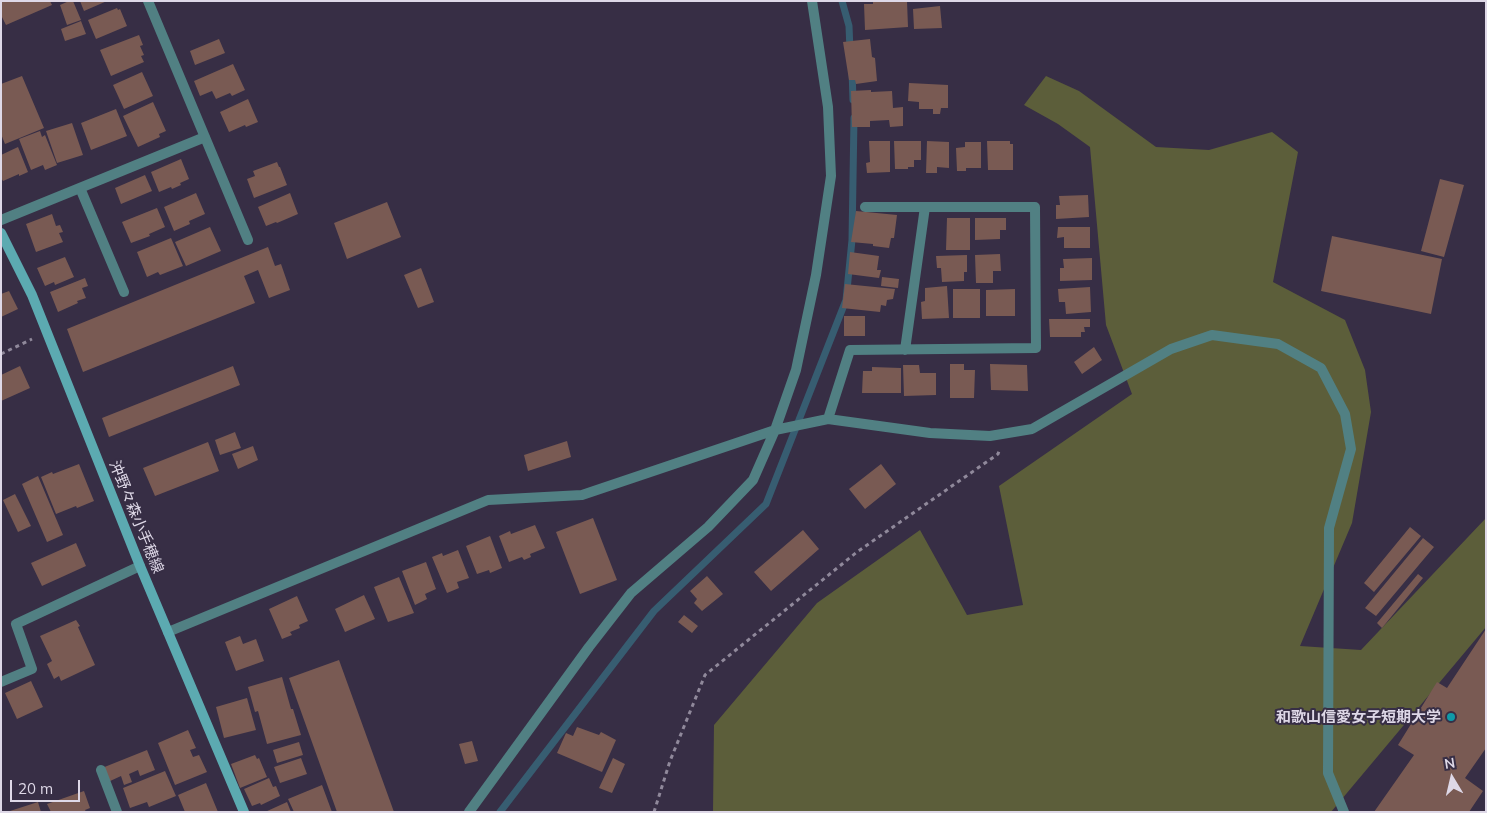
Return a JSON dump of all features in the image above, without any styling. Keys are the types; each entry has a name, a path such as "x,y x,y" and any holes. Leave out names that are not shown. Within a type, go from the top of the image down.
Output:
{"main road":[{"name":"沖野々森小手穂線","path":"1,233 32,295 140,566 244,812"}],"street":[{"path":"148,1 248,240"},
{"path":"469,812 589,647 631,593 708,527 753,480 796,370 816,275 831,176 828,107 812,1"},
{"path":"1,220 205,136"},
{"path":"80,188 124,292"},
{"path":"828,419 850,350 1036,348 1035,207 865,207"},
{"path":"905,350 925,207"},
{"path":"168,632 488,500 582,495 774,430 828,419 930,433 990,436 1032,429 1171,349 1212,335 1278,344 1321,368 1345,414 1350,449 1329,528 1328,773 1344,812"},
{"path":"1,682 32,669 16,624 140,566"},
{"path":"101,770 117,812"}],"path":[{"path":"1,354 46,332"},
{"path":"654,812 670,761 705,675 857,552 998,454 1006,433"}],"green space":[{"path":"1046,76 1079,91 1156,147 1209,150 1272,132 1298,152 1273,282 1345,320 1365,370 1371,412 1352,523 1300,646 1361,650 1486,518 1486,627 1331,812 713,812 714,725 817,603 920,530 967,615 1023,605 999,486 1132,394 1106,325 1090,147 1058,124 1024,105"}],"building":[{"path":"1,1 50,1 52,5 6,25 1,15"},
{"path":"73,1 81,20 67,25 60,5"},
{"path":"80,1 107,1 84,11"},
{"path":"873,1 907,1 908,27 865,30 864,4 873,4"},
{"path":"940,6 942,28 914,29 913,9"},
{"path":"117,8 118,10 120,9 127,26 96,39 88,20"},
{"path":"81,21 86,34 65,41 61,29"},
{"path":"139,35 143,45 140,46 144,55 141,56 144,62 111,76 100,50"},
{"path":"219,39 225,53 195,65 190,51"},
{"path":"870,39 872,57 875,58 877,81 856,84 855,80 849,80 843,42"},
{"path":"233,64 245,90 232,96 230,93 216,99 212,91 200,96 194,81"},
{"path":"142,72 153,96 124,109 113,85"},
{"path":"22,76 44,128 5,144 1,134 1,84"},
{"path":"909,83 948,85 948,108 941,108 940,114 933,114 933,109 919,109 919,102 908,101"},
{"path":"871,90 871,92 892,91 893,108 903,107 903,126 890,127 889,120 870,121 870,127 852,127 851,91"},
{"path":"248,99 258,122 229,132 220,112"},
{"path":"153,102 166,131 159,134 160,137 138,147 123,116"},
{"path":"116,109 127,136 91,150 81,123"},
{"path":"72,123 83,155 57,163 46,131"},
{"path":"40,131 42,137 45,135 57,165 45,170 43,165 31,170 19,139"},
{"path":"869,141 890,141 890,172 867,173 866,163 870,162"},
{"path":"894,141 921,141 921,160 914,160 914,167 895,169"},
{"path":"927,141 949,142 949,168 937,167 937,173 926,173"},
{"path":"987,141 1010,141 1010,144 1013,144 1013,170 988,170"},
{"path":"965,142 981,142 981,168 966,168 966,171 957,171 956,148 965,147"},
{"path":"18,147 28,172 3,181 1,178 1,155"},
{"path":"181,159 189,179 172,189 171,187 159,192 151,172"},
{"path":"277,162 287,185 254,198 247,179 255,176 253,171"},
{"path":"145,175 152,191 121,204 115,188"},
{"path":"1440,179 1464,185 1444,257 1421,251"},
{"path":"196,193 205,214 189,221 190,224 174,231 164,207"},
{"path":"290,193 298,214 266,226 258,207"},
{"path":"1088,195 1089,217 1056,219 1056,205 1060,205 1059,196"},
{"path":"387,202 401,237 347,259 334,223"},
{"path":"157,208 165,227 149,234 150,236 131,243 122,222"},
{"path":"856,211 897,215 894,238 891,238 889,248 851,242"},
{"path":"52,214 56,226 60,225 63,232 59,233 63,242 36,252 26,224"},
{"path":"947,218 970,218 970,250 946,250"},
{"path":"975,218 1006,218 1006,230 1000,230 1000,239 975,240"},
{"path":"210,227 221,251 186,266 175,242"},
{"path":"1058,227 1090,227 1090,248 1064,248 1064,237 1057,238"},
{"path":"1332,236 1442,259 1431,314 1321,291"},
{"path":"171,238 183,266 160,275 158,272 147,277 137,252"},
{"path":"268,247 275,266 281,264 290,290 269,298 258,270 244,276 255,303 83,372 67,329"},
{"path":"850,252 879,256 877,270 881,270 879,278 848,274"},
{"path":"1000,254 1001,271 993,271 993,283 976,283 975,255"},
{"path":"967,255 967,272 964,272 964,281 942,282 941,268 937,268 936,256"},
{"path":"65,257 74,277 55,285 54,282 45,286 37,268"},
{"path":"1092,258 1092,280 1060,281 1060,268 1064,268 1063,259"},
{"path":"421,268 434,302 418,308 404,275"},
{"path":"882,277 899,279 898,288 881,286"},
{"path":"85,278 88,286 82,288 86,298 58,312 50,292"},
{"path":"845,284 895,289 893,299 887,300 886,306 881,305 880,312 842,308"},
{"path":"947,286 949,318 922,319 921,302 925,301 925,288"},
{"path":"1090,287 1091,312 1066,314 1065,302 1059,302 1058,289"},
{"path":"953,289 980,289 980,318 953,318"},
{"path":"1015,289 1015,316 986,316 986,290"},
{"path":"9,291 18,309 1,317 1,294"},
{"path":"844,316 865,316 865,336 844,336"},
{"path":"1049,319 1090,319 1090,327 1084,327 1085,332 1081,332 1081,337 1050,337"},
{"path":"1094,347 1102,360 1082,374 1074,362"},
{"path":"950,364 964,364 964,370 975,370 974,398 950,398"},
{"path":"990,364 1027,365 1028,391 991,390"},
{"path":"903,365 919,365 920,373 936,373 936,395 904,396"},
{"path":"20,366 30,388 1,401 1,375"},
{"path":"233,366 240,385 109,437 102,418"},
{"path":"872,367 901,368 901,393 862,393 863,371 872,371"},
{"path":"235,432 241,448 220,455 215,440"},
{"path":"567,441 571,457 528,471 524,455"},
{"path":"208,442 219,471 155,496 143,468"},
{"path":"253,446 258,460 238,469 232,454"},
{"path":"79,464 94,501 56,514 41,477"},
{"path":"881,464 896,484 865,509 849,489"},
{"path":"38,476 63,535 47,542 22,484"},
{"path":"15,494 31,526 18,532 3,500"},
{"path":"593,518 617,580 580,594 556,532"},
{"path":"535,525 545,548 530,554 531,557 524,560 522,557 509,562 499,536 510,531 511,534"},
{"path":"1410,527 1421,536 1374,592 1364,583"},
{"path":"803,530 819,549 771,591 754,572"},
{"path":"490,536 502,568 490,573 489,570 477,574 466,546"},
{"path":"1423,538 1434,547 1376,616 1365,608"},
{"path":"76,543 86,566 42,586 31,563"},
{"path":"458,550 469,578 457,582 459,588 447,593 432,557 442,553 443,556"},
{"path":"426,562 436,589 425,594 427,599 415,605 402,571"},
{"path":"1418,574 1423,578 1382,628 1377,623"},
{"path":"707,576 723,594 702,611 694,603 697,599 690,591"},
{"path":"399,577 414,613 388,622 374,587"},
{"path":"364,595 375,619 345,632 335,609"},
{"path":"297,596 308,621 299,625 300,628 290,632 292,635 282,639 269,609"},
{"path":"684,615 698,626 692,633 678,622"},
{"path":"76,620 95,665 61,681 59,676 54,679 47,664 52,661 40,636"},
{"name":"和歌山信愛女子短期大学","path":"1486,629 1486,748 1465,778 1483,791 1469,812 1374,812 1414,755 1398,745 1437,682 1447,688"},
{"path":"240,636 243,644 256,639 264,661 236,671 225,642"},
{"path":"339,660 394,812 337,812 289,678"},
{"path":"282,677 301,735 267,744 258,711 255,712 248,687"},
{"path":"31,681 43,707 17,719 5,693"},
{"path":"247,698 256,730 224,738 216,707"},
{"path":"577,727 599,735 601,732 616,740 602,772 557,753 566,733 573,736"},
{"path":"188,730 196,748 190,750 193,757 199,755 207,772 175,785 158,743"},
{"path":"472,741 478,761 465,764 459,744"},
{"path":"299,742 303,755 277,763 273,750"},
{"path":"147,750 155,770 140,776 138,770 129,774 132,782 124,785 121,776 108,782 102,768"},
{"path":"255,755 257,759 259,758 267,777 240,788 231,764"},
{"path":"301,758 307,774 280,783 274,767"},
{"path":"613,758 625,764 612,793 599,788"},
{"path":"165,771 176,796 149,807 147,802 130,808 123,788"},
{"path":"269,778 273,787 276,786 280,796 261,805 260,803 252,806 244,789"},
{"path":"206,783 218,812 185,812 178,795"},
{"path":"322,785 332,812 294,812 288,799"},
{"path":"84,791 90,808 85,810 86,812 51,812 47,804"},
{"path":"38,802 41,812 10,812 10,811"},
{"path":"287,802 291,812 265,812"}],"waterway":[{"path":"842,1 849,26 850,50"},
{"path":"852,70 853,100"},
{"path":"500,812 654,611 766,504 846,300 852,240 854,118"}],"place":[{"name":"和歌山信愛女子短期大学","path":"1451,717"}]}
